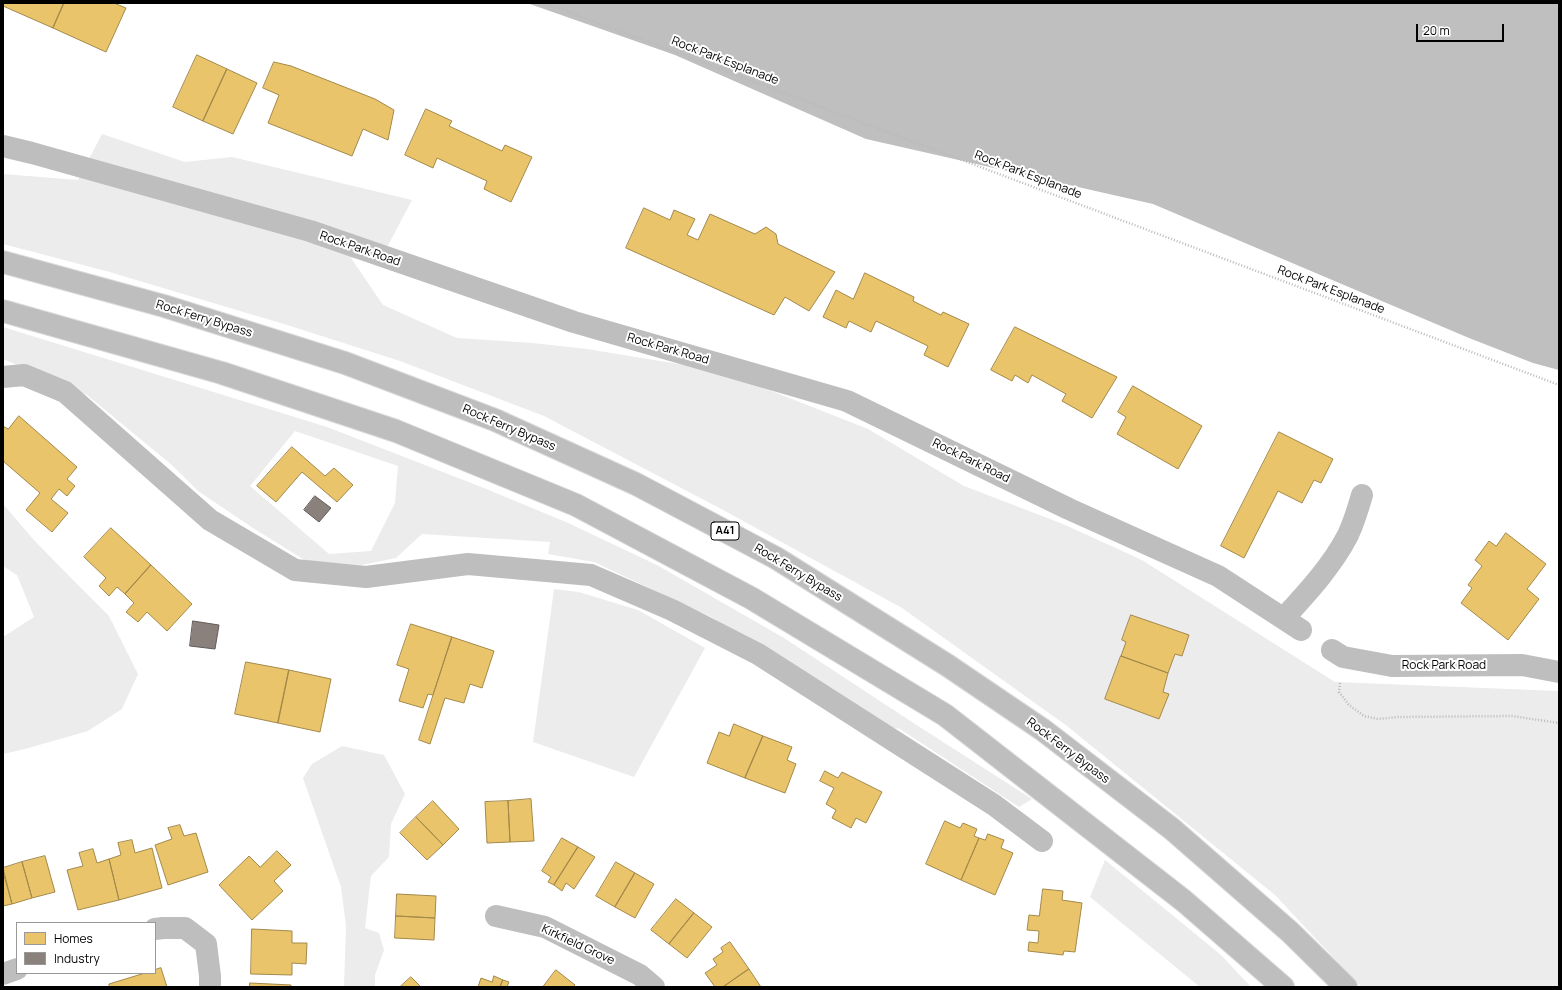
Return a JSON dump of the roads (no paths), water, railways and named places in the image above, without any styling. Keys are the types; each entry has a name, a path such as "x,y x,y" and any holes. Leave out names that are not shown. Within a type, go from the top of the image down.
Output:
{"main road":[{"name":"Rock Park Road","path":"3,146 310,231 574,322 847,400 1069,509 1218,576 1293,624 1306,594 1339,550 1355,518 1362,495"},
{"name":"Rock Ferry Bypass","path":"3,262 164,306 345,363 494,420 636,484 776,558 947,665 1043,730 1172,830 1290,932 1346,987"},
{"path":"3,311 222,372 380,426 583,509 751,598 945,715 1184,901 1283,987"},
{"path":"3,376 24,375 65,392 210,520 295,570 366,577 468,564 591,575 672,610 758,654 994,805 1042,841"},
{"name":"Rock Park Road","path":"1338,654 1392,666 1522,665 1559,672"},
{"name":"Kirkfield Grove","path":"496,916 545,927 640,975 654,987"},
{"path":"156,929 185,928 206,944 210,987"},
{"path":"3,974 16,970"}]}
